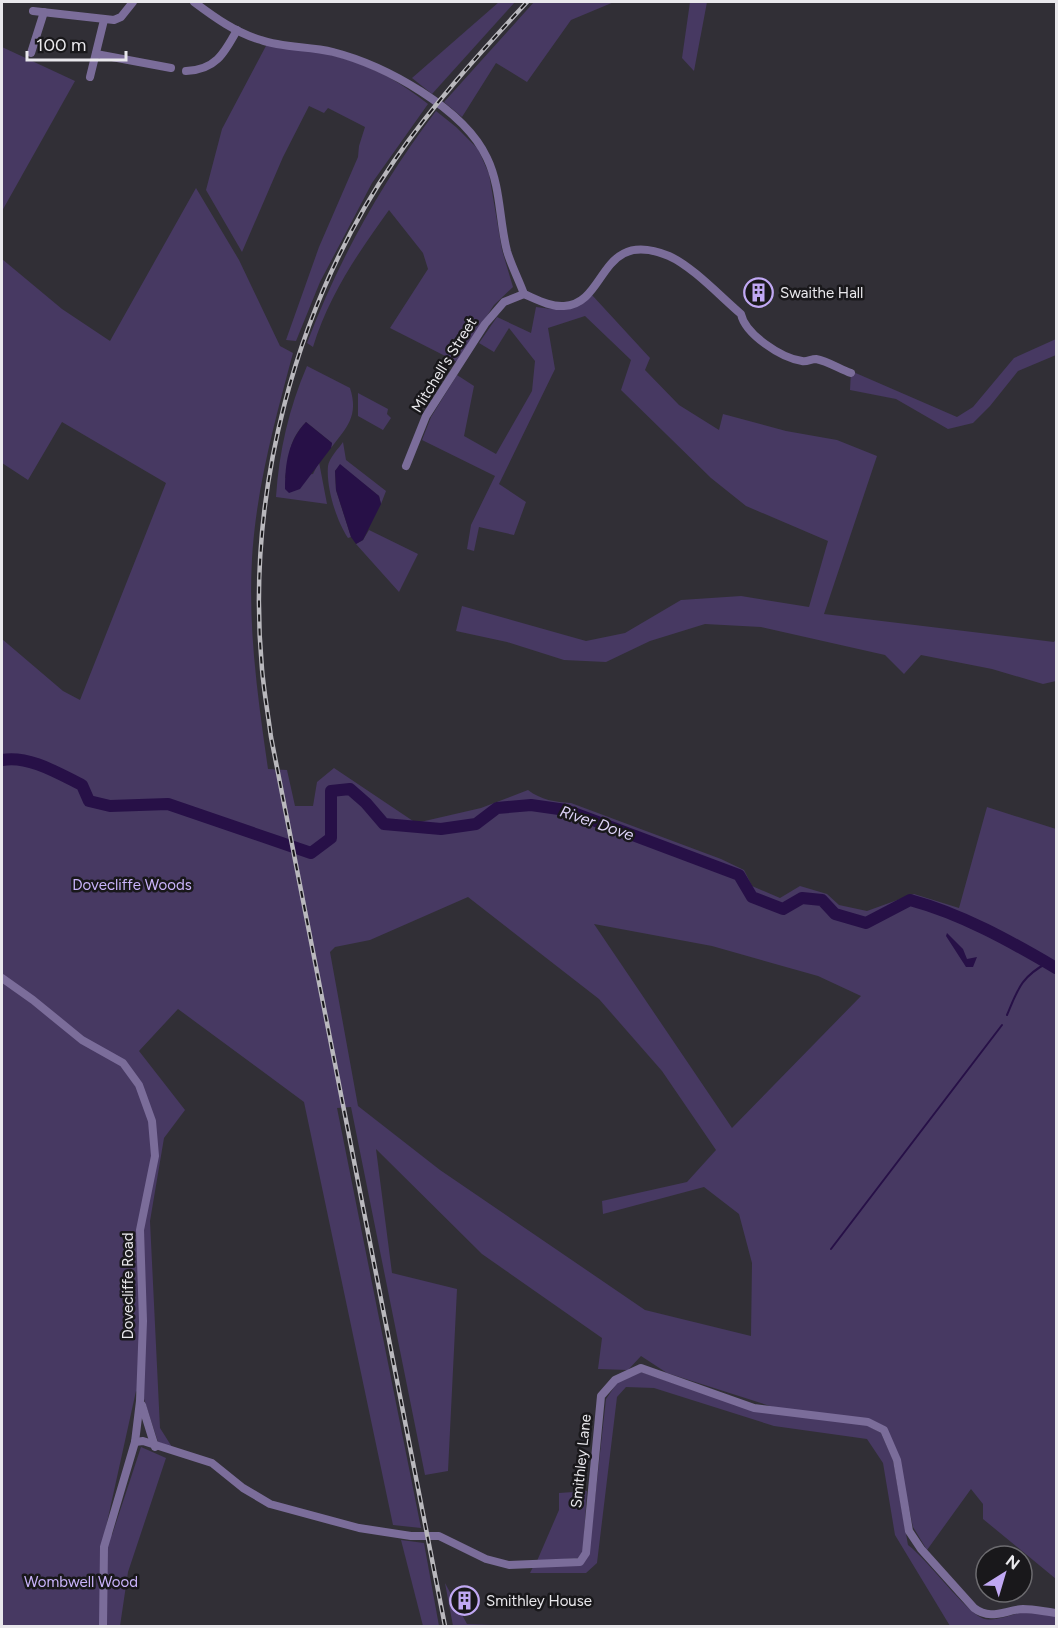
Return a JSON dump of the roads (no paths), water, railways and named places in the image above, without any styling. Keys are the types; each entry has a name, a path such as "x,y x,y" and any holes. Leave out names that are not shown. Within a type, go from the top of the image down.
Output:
{"street":[{"path":"33,11 104,20 121,17 133,2"},
{"path":"194,2 237,30 263,41 320,49 352,57 408,83 459,122 477,140 495,177 507,252 524,294 545,303 568,305 582,298 623,252 634,248 656,252 671,257 684,266 741,314 742,321 752,332 782,353 804,362 815,359 851,373"},
{"path":"31,53 44,12"},
{"path":"90,77 104,20"},
{"path":"186,71 201,70 213,64 237,30"},
{"path":"96,54 171,68"},
{"name":"Mitchell's Street","path":"406,466 426,416 485,324 504,302 524,294"},
{"name":"Dovecliffe Road","path":"2,978 82,1040 123,1063 139,1084 152,1120 155,1156 140,1241 142,1321 140,1401 135,1442 104,1547 103,1626"},
{"name":"Smithley Lane","path":"135,1442 142,1442 213,1463 243,1488 270,1504 359,1528 411,1536 439,1536 486,1559 509,1565 580,1562 586,1552 602,1396 615,1380 641,1368 754,1408 868,1422 884,1430 897,1460 909,1530 921,1549 974,1608 982,1614 991,1616 1026,1609 1056,1613"},
{"path":"140,1401 155,1447"}],"waterway":[{"name":"River Dove","path":"2,760 22,760 53,770 82,785 89,801 110,806 168,804 311,853 331,838 331,791 350,789 384,824 441,829 476,824 497,808 531,805 566,810 739,875 752,897 783,909 802,898 822,900 835,914 866,923 910,900 967,921 1056,968"},
{"path":"1007,1015 1021,984 1031,973 1047,963"},
{"path":"831,1249 1002,1025"}],"railway":[{"path":"445,1626 271,737 262,669 259,603 262,536 270,470 284,404 304,340 329,277 359,218 409,140 458,79 527,2"}],"place":[{"name":"Swaithe Hall","path":"759,293"},
{"name":"Smithley House","path":"465,1601"}],"park label":[{"name":"Dovecliffe Woods","path":"132,885"},
{"name":"Wombwell Wood","path":"81,1582"}]}
